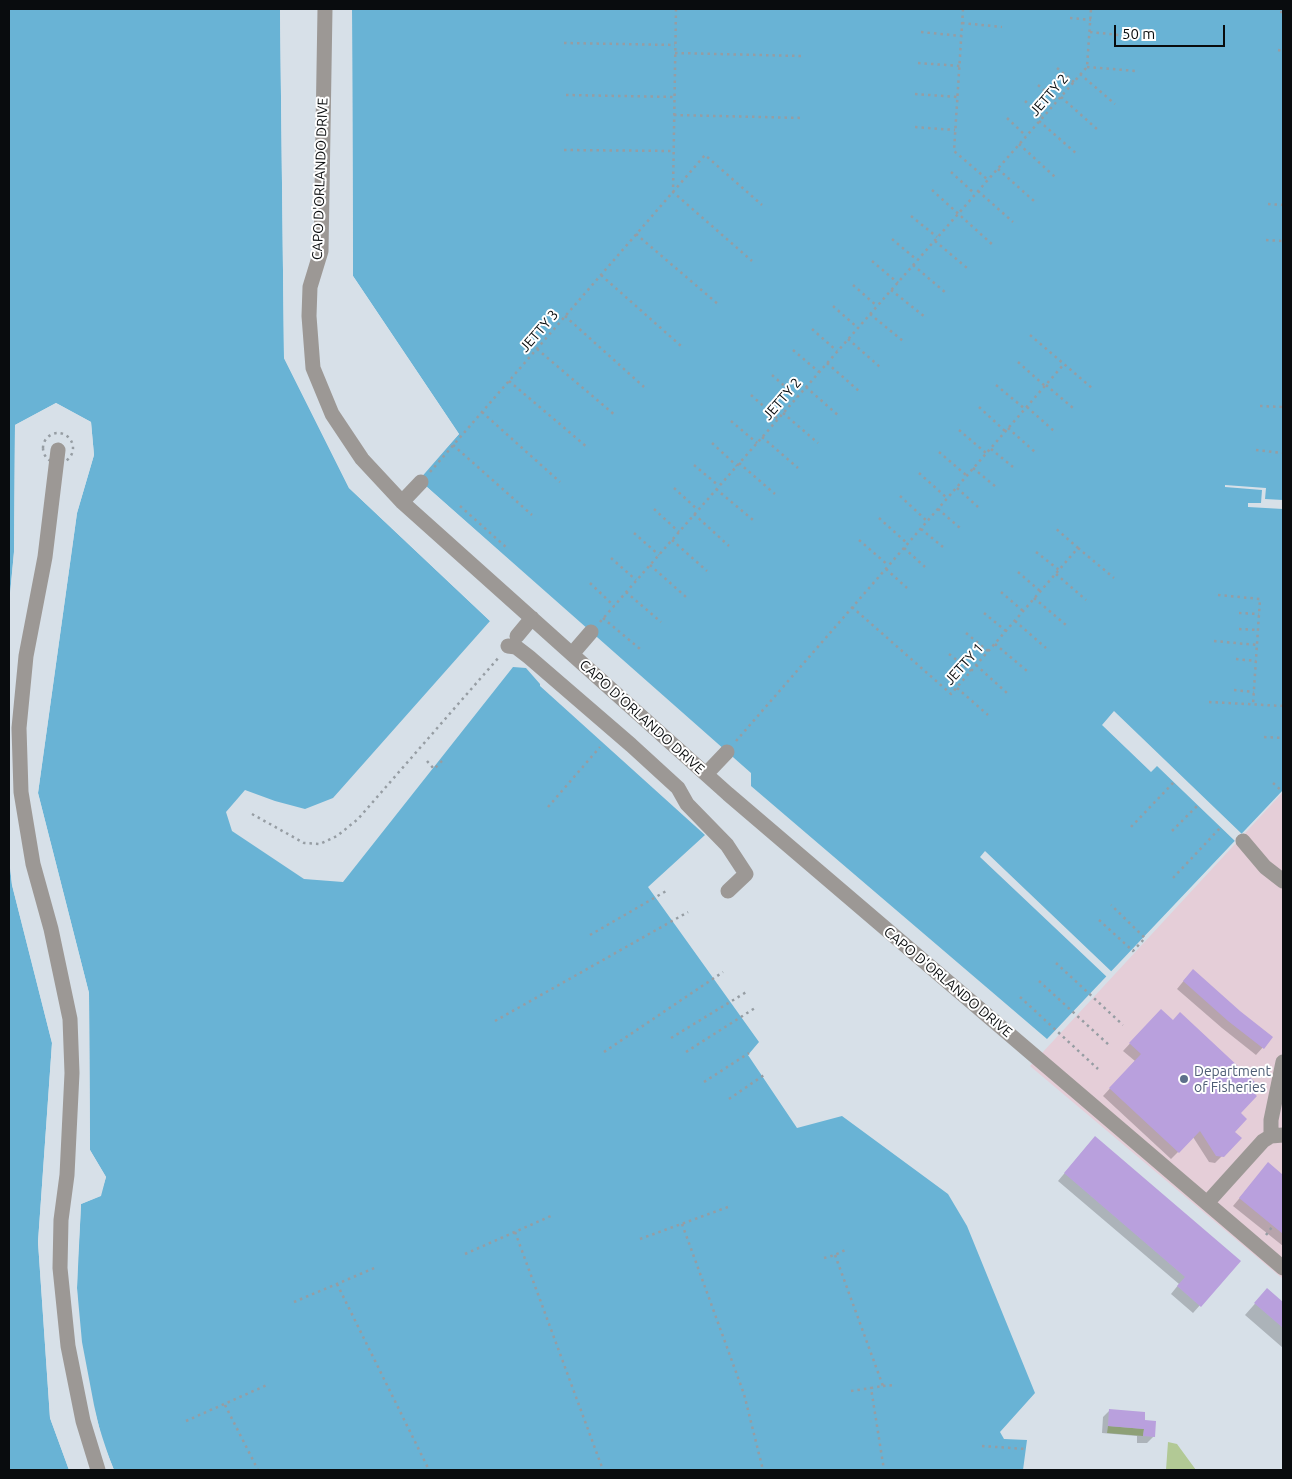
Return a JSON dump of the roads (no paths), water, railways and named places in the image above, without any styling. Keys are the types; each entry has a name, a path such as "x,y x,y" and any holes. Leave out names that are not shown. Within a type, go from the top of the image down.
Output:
{"street":[{"name":"CAPO D'ORLANDO DRIVE","path":"325,9 321,251 310,287 309,316 313,368 332,414 362,459 402,502 706,774 1283,1268"},
{"path":"58,450 45,557 26,656 19,728 21,792 33,864 51,929 70,1019 72,1073 67,1175 61,1220 60,1268 68,1346 83,1421 98,1470"},
{"path":"402,502 421,482"},
{"path":"532,618 513,641 516,647 631,745 678,788 687,804 727,845 746,874 728,891"},
{"path":"572,654 591,632"},
{"path":"706,774 727,752"},
{"path":"1243,841 1265,867 1283,881"},
{"path":"1207,1203 1263,1141 1277,1136 1271,1120 1283,1062"}],"water":[{"path":"9,9 280,9 284,358 349,488 490,621 333,798 305,809 245,790 226,812 232,831 304,879 343,882 513,667 526,668 540,686 705,835 648,887 759,1042 748,1055 797,1128 842,1116 948,1194 967,1226 1035,1393 1000,1432 1004,1439 1027,1440 1023,1470 114,1470 93,1404 83,1357 78,1311 77,1278 81,1204 100,1196 106,1177 90,1150 89,993 38,793 77,513 94,455 91,422 56,403 15,425 14,552 9,604"},
{"path":"352,9 1283,9 1283,790 1047,1039 751,786 751,773 418,479 459,434 353,276"},
{"path":"9,859 12,885 52,1043 38,1242 50,1418 69,1470 9,1470"}],"place":[{"name":"Department of Fisheries","path":"1184,1079"}]}
